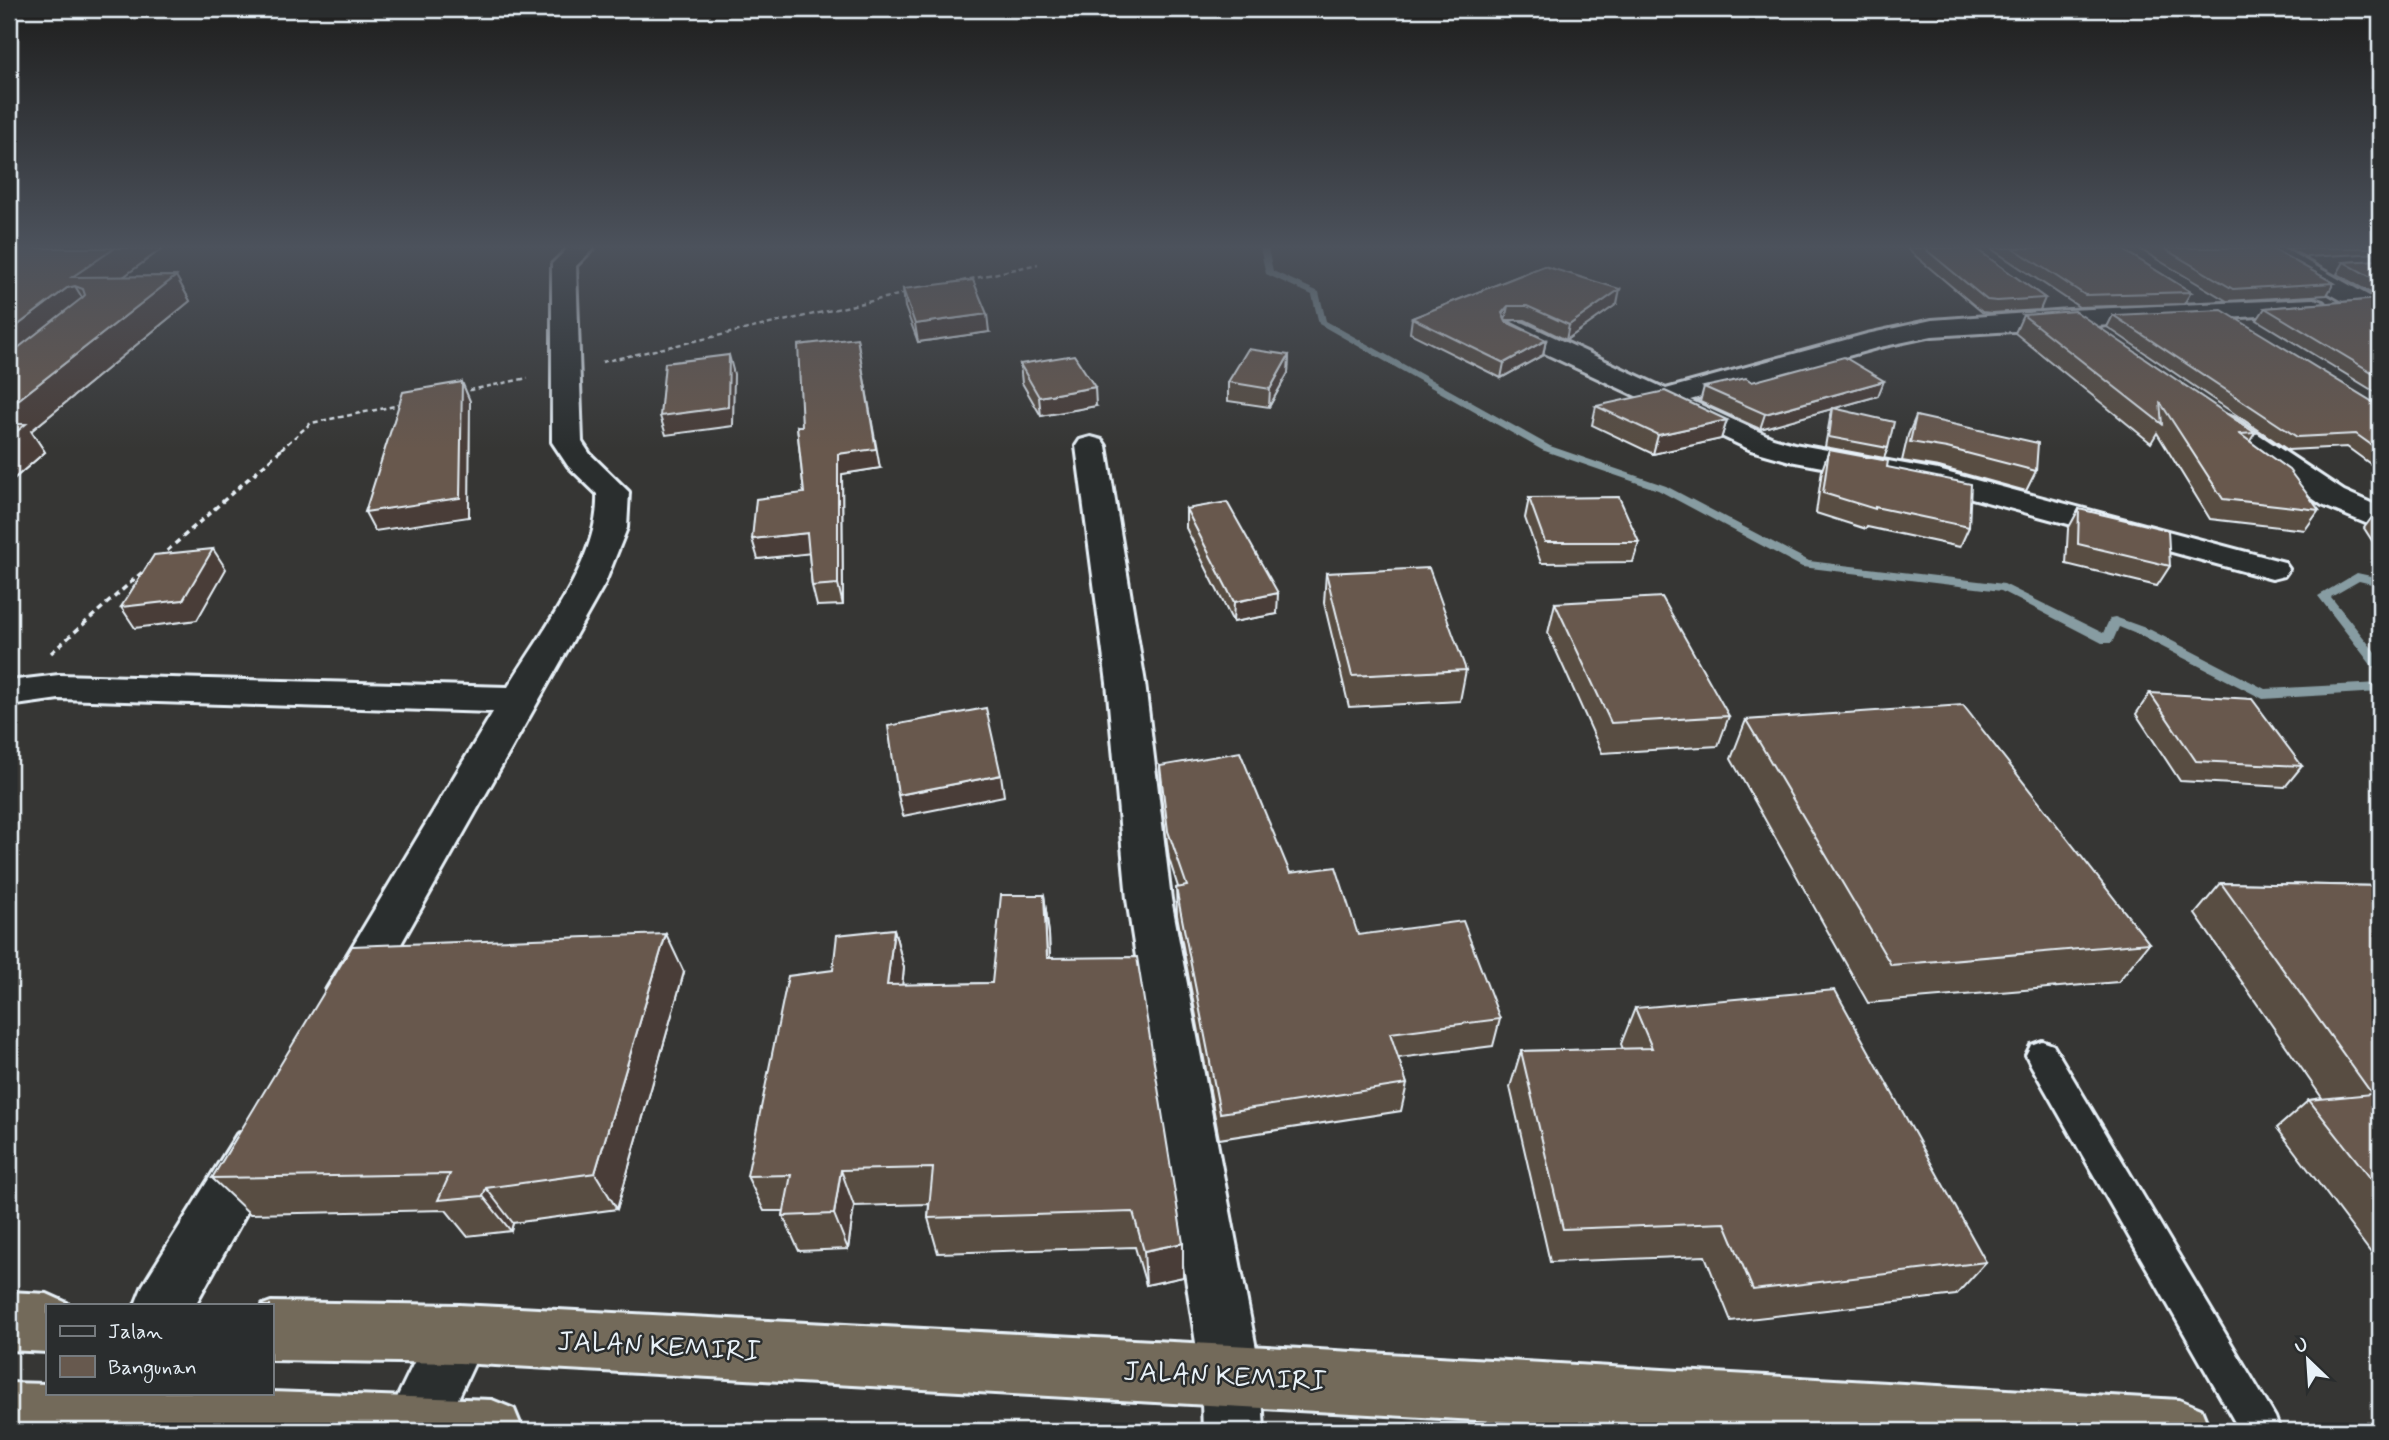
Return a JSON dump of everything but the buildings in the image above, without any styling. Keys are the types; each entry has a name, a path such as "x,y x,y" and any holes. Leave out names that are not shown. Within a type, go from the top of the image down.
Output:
{"highway":[{"path":"9,1321 46,1323"},
{"name":"JALAN KEMIRI","path":"273,1331 459,1334 1231,1375 1846,1421 2179,1431"},
{"path":"9,1413 105,1405 412,1429 492,1431"}],"street":[{"path":"332,1021 588,583 610,534 615,514 613,492 579,460 567,442 564,315"},
{"path":"2065,315 2103,341"},
{"path":"1665,398 1919,331 2069,318 2142,315"},
{"path":"2231,315 2259,333"},
{"path":"1515,329 1762,444 1790,452 1938,479 2272,569"},
{"path":"2206,412 2333,498 2380,519"},
{"path":"1091,446 1126,683 1149,899 1231,1375 1234,1431"},
{"path":"9,694 59,687 518,700"},
{"path":"164,1304 275,1116"},
{"path":"412,1429 459,1334"}],"lane":[{"path":"2042,1055 2261,1431"}],"path":[{"path":"458,393 808,315"},
{"path":"50,653 311,423 418,401"}],"waterway":[{"path":"1321,315 1322,322 1546,448 1662,488 1806,564 2004,588 2107,640 2115,621 2146,633 2263,694 2380,688"},
{"path":"2380,582 2357,577 2324,596 2380,667"}]}
